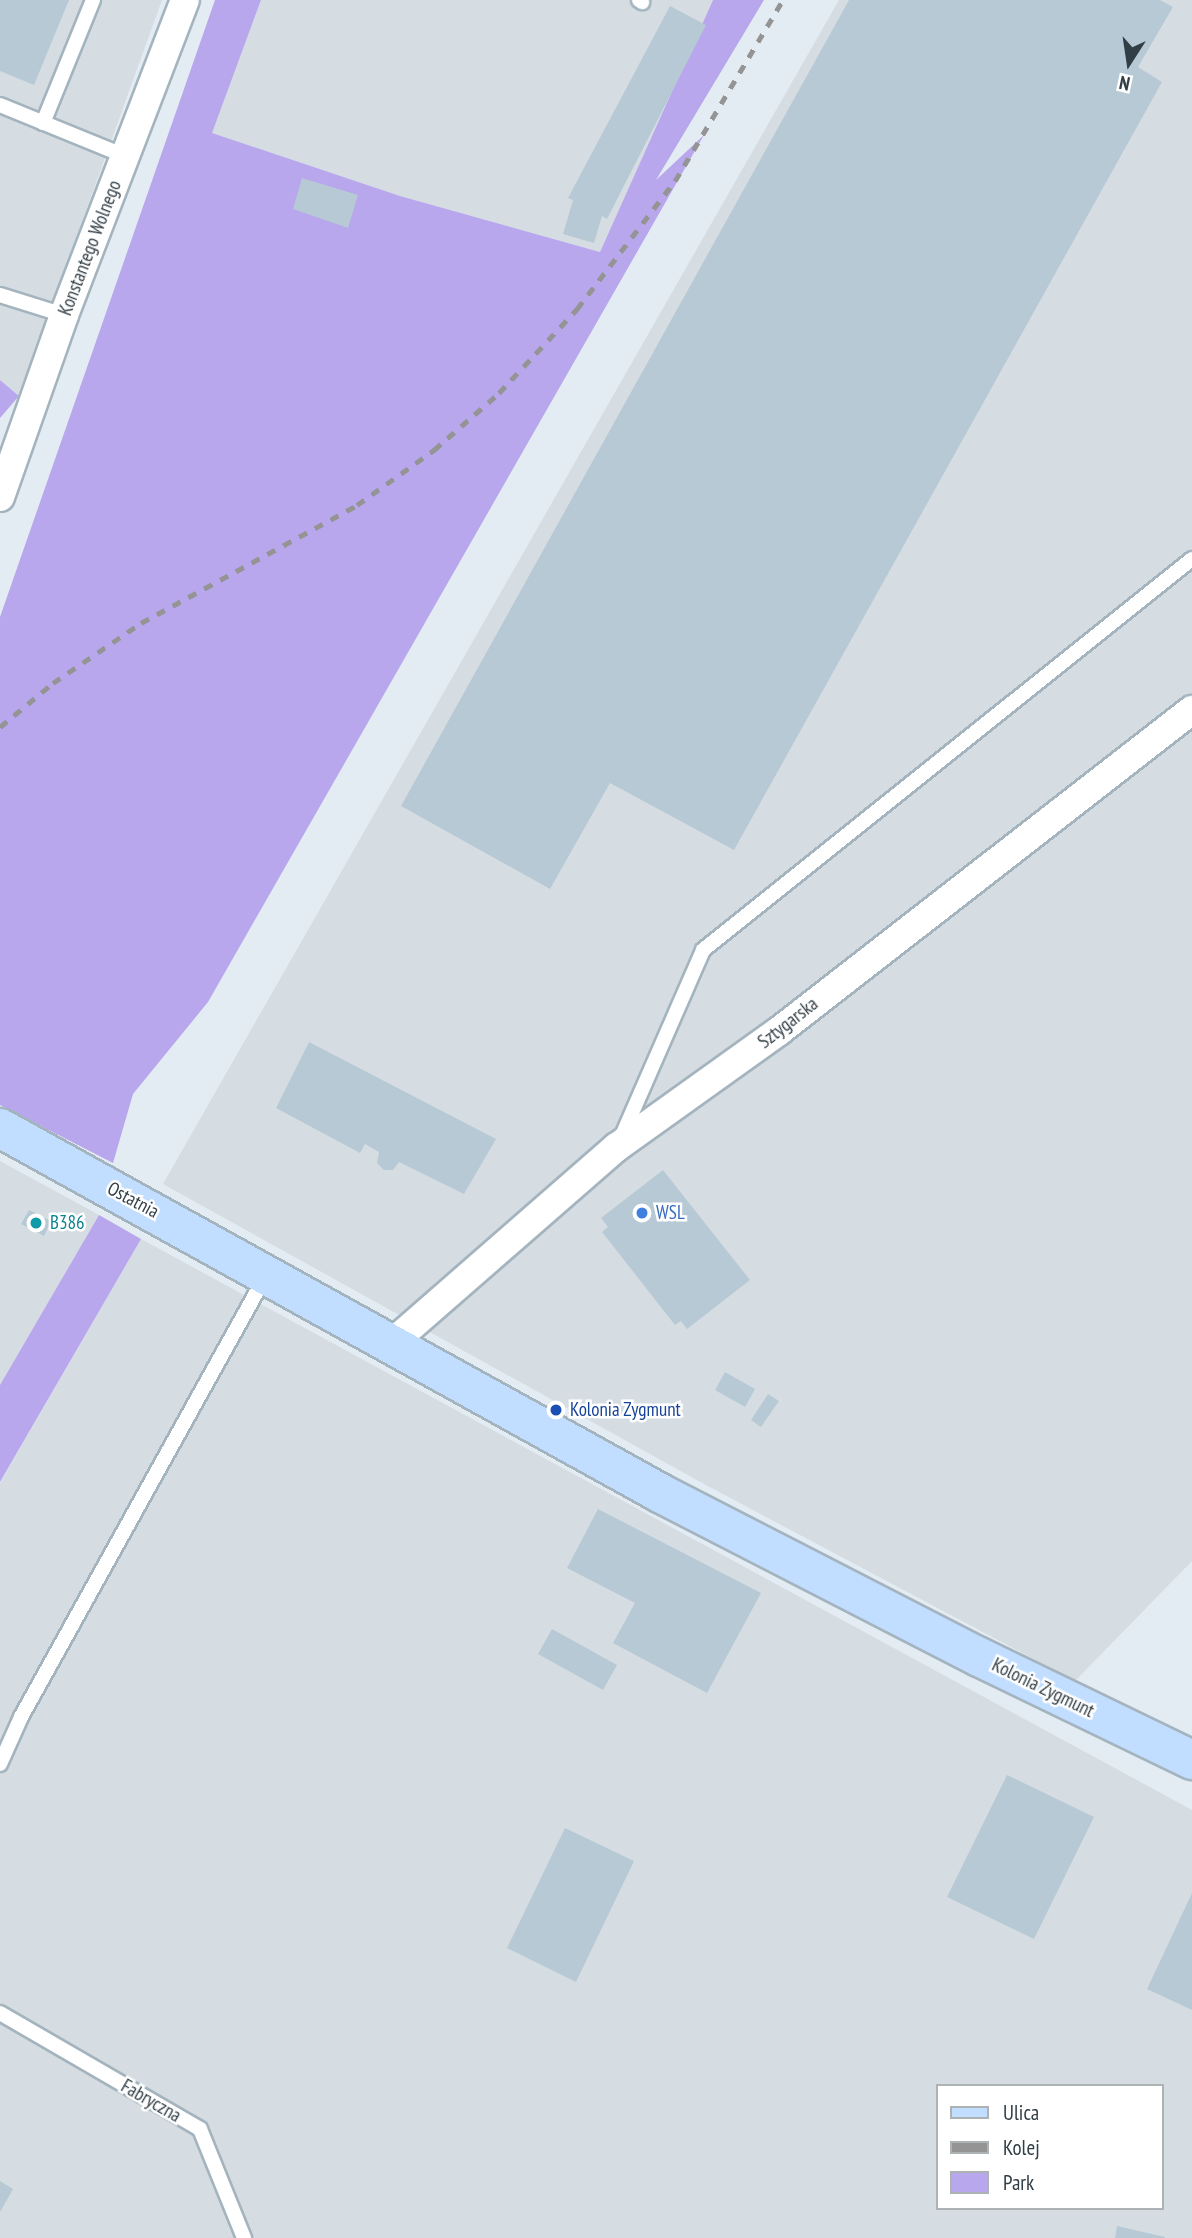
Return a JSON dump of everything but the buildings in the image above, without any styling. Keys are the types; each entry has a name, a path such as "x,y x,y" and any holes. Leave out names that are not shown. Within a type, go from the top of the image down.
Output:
{"street":[{"name":"Konstantego Wolnego","path":"0,497 64,315 185,0"},
{"name":"Sztygarska","path":"392,1343 617,1147 779,1031 1192,710"},
{"name":"Ostatnia","path":"0,1128 267,1273"},
{"name":"Kolonia Zygmunt","path":"267,1273 673,1499 1192,1760"}],"lane":[{"path":"43,123 93,0"},
{"path":"0,105 125,156"},
{"path":"0,295 64,315"},
{"path":"617,1147 703,950 1192,559"},
{"path":"0,1764 21,1717 267,1273"},
{"name":"Fabryczna","path":"0,2013 200,2129 244,2238"}],"shaded area":[{"path":"0,0 162,0 19,396 0,380"},
{"path":"261,0 713,0 600,252 400,196 211,133"},
{"path":"839,0 1192,0 1192,1561 1075,1681 704,1484 163,1184"},
{"path":"0,1161 99,1215 0,1385"},
{"path":"141,1239 1192,1810 1192,2238 0,2238 0,1483"}],"green space":[{"path":"215,0 261,0 212,133 400,196 600,252 713,0 764,0 656,180 704,135 208,1002 133,1094 113,1163 0,1105 0,617"},
{"path":"0,380 19,396 0,418"},
{"path":"99,1215 141,1239 0,1482 0,1385"}],"railway":[{"path":"0,727 53,683 141,623 357,505 434,450 499,393 577,309 675,181 783,0"}],"place":[{"name":"WSL","path":"642,1213"},
{"name":"B386","path":"36,1223"},
{"name":"Kolonia Zygmunt","path":"556,1410"}]}
